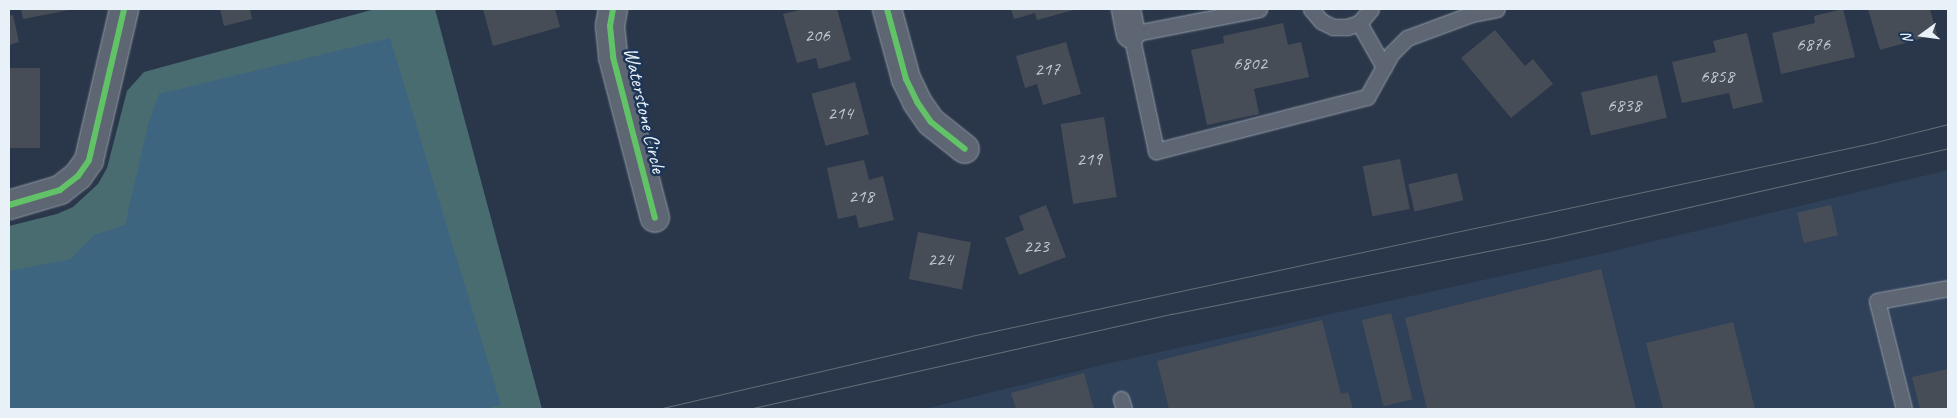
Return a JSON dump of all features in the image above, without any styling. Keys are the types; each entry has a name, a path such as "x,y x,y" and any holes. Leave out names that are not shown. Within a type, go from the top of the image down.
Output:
{"street":[{"path":"9,205 60,190 78,176 89,160 124,9"},
{"name":"Waterstone Circle","path":"613,9 610,26 613,57 655,218"},
{"path":"888,9 906,78 917,102 930,122 965,149"}],"lane":[{"path":"1259,9 1128,21 1156,151 1367,97 1391,54 1407,38 1472,14 1497,9"},
{"path":"1311,9 1321,21 1334,27 1347,28 1359,23 1371,9"},
{"path":"1359,23 1384,67"},
{"path":"1904,409 1877,301 1948,288"}],"shaded area":[{"path":"390,38 501,405 485,409 9,409 9,271 71,259 94,235 125,225 148,125 159,94"},
{"path":"1948,170 1948,409 924,409 1106,364 1605,253"}],"green space":[{"path":"375,9 435,9 542,409 9,409 9,226 57,214 73,207 98,184 107,168 127,91 144,72"}],"building":[{"path":"21,9 68,9 69,10 23,19"},
{"path":"220,9 250,9 252,19 224,26"},
{"path":"483,9 555,9 560,27 493,46"},
{"path":"804,9 837,9 851,60 819,69 816,58 797,63 783,14"},
{"path":"1011,9 1077,9 1037,20 1035,13 1014,19"},
{"path":"1843,9 1855,57 1781,74 1772,33 1815,23 1814,16"},
{"path":"1868,9 1930,9 1937,34 1880,50"},
{"path":"13,15 19,42 9,45 9,16"},
{"path":"1283,23 1288,45 1301,42 1309,77 1254,89 1259,114 1207,125 1191,50 1224,43 1223,36"},
{"path":"1495,30 1525,66 1533,59 1553,84 1511,118 1461,58"},
{"path":"1747,33 1763,102 1733,109 1729,93 1682,103 1672,62 1716,52 1713,41"},
{"path":"1066,42 1081,94 1043,105 1037,84 1025,88 1016,56"},
{"path":"9,68 40,68 40,148 9,148"},
{"path":"1657,75 1667,118 1591,135 1581,93"},
{"path":"855,82 869,134 826,146 812,94"},
{"path":"1104,117 1117,197 1073,204 1061,124"},
{"path":"1400,159 1410,209 1372,216 1363,166"},
{"path":"864,160 869,180 883,176 894,220 859,228 856,215 838,219 827,168"},
{"path":"1457,173 1463,200 1415,212 1408,184"},
{"path":"1046,205 1066,257 1019,275 1005,238 1024,230 1019,216"},
{"path":"1831,205 1838,235 1804,243 1797,213"},
{"path":"918,232 971,242 962,289 909,279"},
{"path":"1601,269 1636,409 1427,409 1405,318"},
{"path":"1391,313 1413,399 1383,407 1362,320"},
{"path":"1322,320 1341,394 1348,392 1353,409 1169,409 1157,361"},
{"path":"1733,322 1755,409 1663,409 1646,343"},
{"path":"1948,369 1948,409 1920,409 1912,377"},
{"path":"1084,373 1094,409 1016,409 1011,393"}],"tram line":[{"path":"658,409 971,336 1876,142 1948,124"},
{"path":"749,409 1172,314 1544,240 1948,148"}],"cycle path":[{"path":"9,205 60,190 78,176 89,160 124,9"},
{"path":"613,9 610,26 613,57 655,218"},
{"path":"887,9 906,79 917,102 931,122 965,149"}]}
